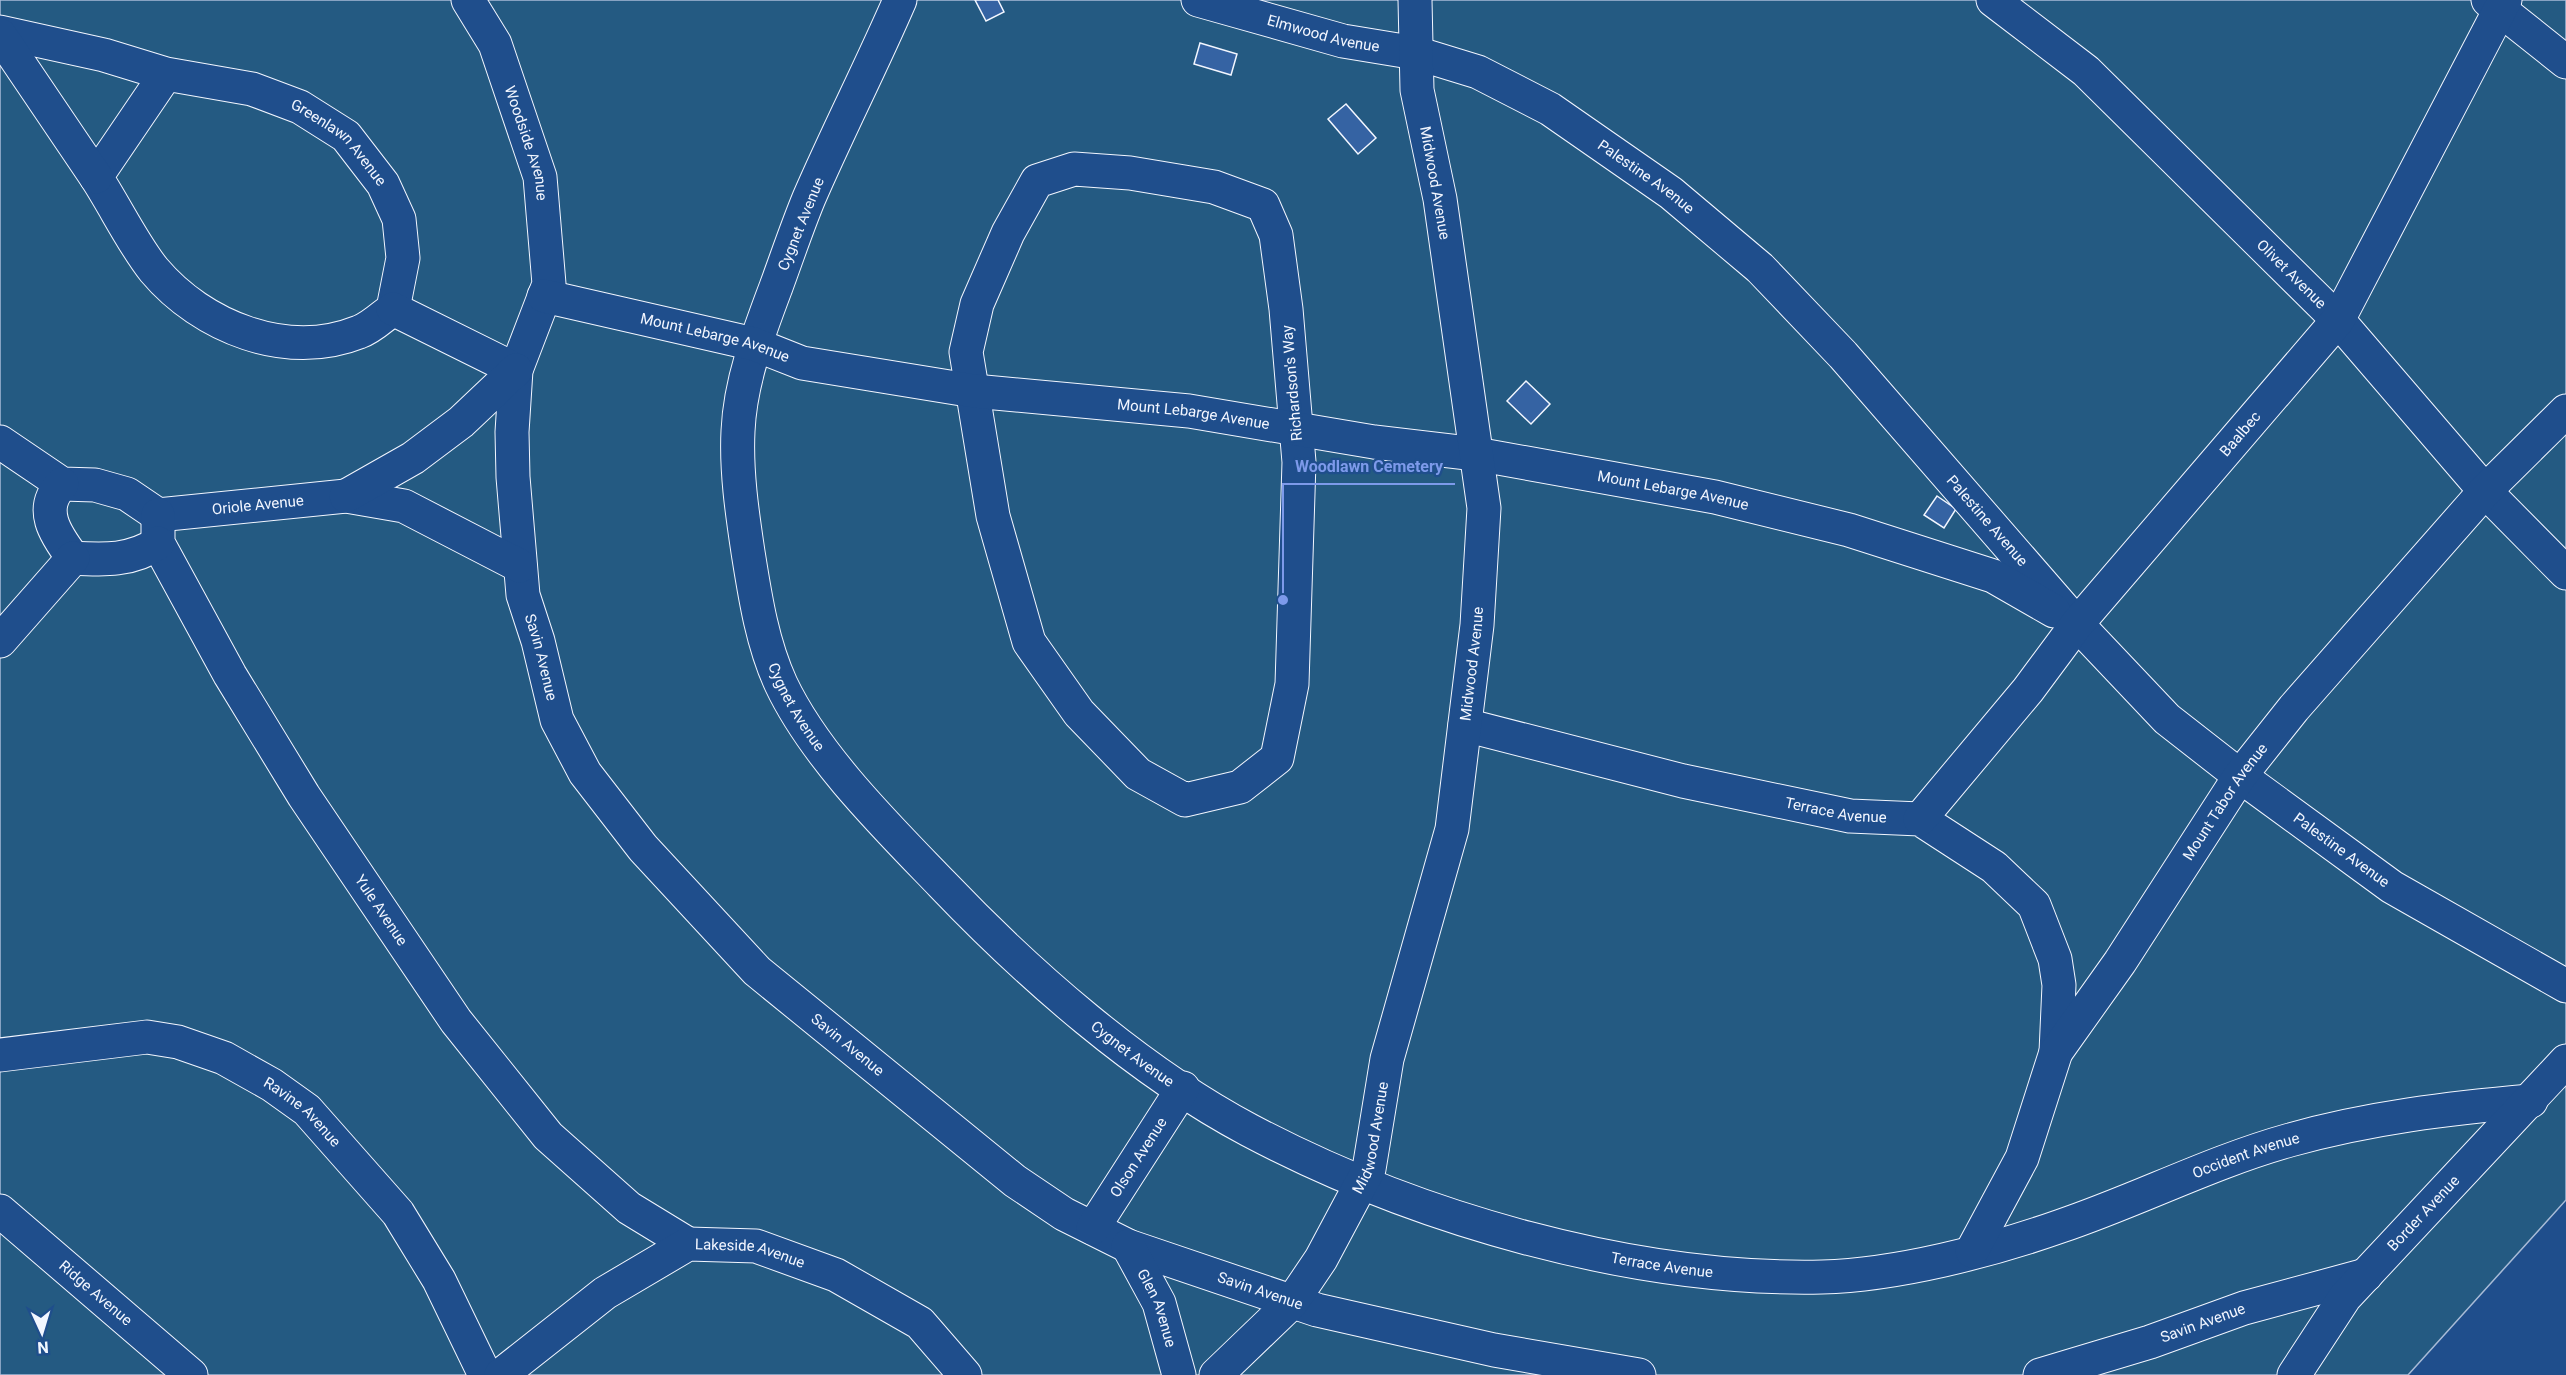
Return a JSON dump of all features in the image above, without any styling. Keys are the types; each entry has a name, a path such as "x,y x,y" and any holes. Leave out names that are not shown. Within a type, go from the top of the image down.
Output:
{"lane":[{"name":"Woodside Avenue","path":"468,0 495,44 540,177 549,284 544,296"},
{"name":"Cygnet Avenue","path":"900,0 807,203 754,344 737,426 740,501 757,606 781,683 822,751 884,824 970,913 1076,1009 1182,1088 1247,1128 1362,1182"},
{"name":"Elmwood Avenue","path":"1198,0 1343,40 1416,53"},
{"name":"Midwood Avenue","path":"1292,1302 1321,1259 1369,1169 1387,1059 1452,829 1477,625 1484,508 1440,199 1417,90 1415,0"},
{"name":"Olivet Avenue","path":"1993,0 2086,71 2338,320 2485,491 2566,573"},
{"name":"Baalbec","path":"1920,819 2028,690 2077,624 2338,320 2498,3"},
{"path":"2498,3 2566,62"},
{"name":"Greenlawn Avenue","path":"0,34 104,54 166,74 252,90 300,108 345,136 383,184 399,219 404,258 393,309 360,332 323,341 275,341 239,332 194,307 154,270 96,177 0,34"},
{"name":"Palestine Avenue","path":"1416,53 1478,72 1550,110 1671,193 1760,268 1844,355 2077,624 2167,719 2240,776 2392,887 2566,986"},
{"path":"96,177 166,74"},
{"name":"Richardson's Way","path":"1074,169 1130,173 1214,187 1263,205 1276,235 1286,309 1299,462 1292,684 1277,758 1240,788 1185,800 1138,774 1079,713 1029,642 993,516 974,391 966,352 977,304 1008,233 1037,181 1074,169"},
{"name":"Mount Lebarge Avenue","path":"544,296 754,344 802,363 974,391 1189,411 1296,429 1476,454 1715,497 1849,530 1993,576 2077,624"},
{"name":"Savin Avenue","path":"544,296 516,370 513,477 523,595 538,641 557,720 585,773 643,848 757,971 1015,1181 1064,1214 1128,1245 1292,1302 1360,1322 1494,1350 1639,1375"},
{"path":"346,496 413,458 461,422 516,370 393,309"},
{"name":"Mount Tabor Avenue","path":"1972,1251 2022,1158 2056,1052 2120,962 2240,776 2294,708 2485,491 2566,411"},
{"path":"0,441 62,484 95,485 127,494 158,529 145,552 110,560 72,558"},
{"path":"62,484 52,494 50,514 56,535 72,558"},
{"name":"Oriole Avenue","path":"158,529 346,496 404,506 520,566"},
{"name":"Yule Avenue","path":"158,529 230,675 304,796 456,1021 548,1136 628,1208 688,1244"},
{"path":"0,640 72,558"},
{"name":"Terrace Avenue","path":"1465,725 1683,781 1851,816 1920,819"},
{"path":"1920,819 1994,867 2034,905 2055,959 2060,985 2056,1052"},
{"name":"Ravine Avenue","path":"0,1055 147,1037 178,1042 224,1058 272,1085 307,1110 398,1213 439,1280 485,1375"},
{"name":"Border Avenue","path":"2294,1375 2345,1297 2566,1061"},
{"name":"Olson Avenue","path":"1093,1228 1182,1088"},
{"name":"Occident Avenue","path":"1972,1251 2064,1226 2175,1180 2290,1140 2441,1109 2531,1101"},
{"name":"Terrace Avenue","path":"1362,1182 1441,1211 1566,1248 1658,1266 1739,1275 1827,1277 1896,1270 1972,1251"},
{"name":"Ridge Avenue","path":"0,1211 191,1375"},
{"name":"Lakeside Avenue","path":"501,1375 605,1293 688,1244 756,1245 836,1275 920,1323 965,1375"},
{"name":"Glen Avenue","path":"1128,1245 1158,1303 1179,1375"},
{"name":"Savin Avenue","path":"2040,1375 2150,1341 2244,1308 2366,1275"},
{"path":"1216,1375 1292,1302"}],"shaded area":[{"path":"0,0 2566,0 2566,1200 2408,1375 0,1375"}],"building":[{"path":"975,0 998,0 1004,12 986,21"},
{"path":"1200,43 1237,54 1231,75 1194,64"},
{"path":"1346,104 1376,138 1358,154 1328,119"},
{"path":"1526,381 1550,404 1531,424 1507,401"},
{"path":"1937,496 1956,509 1944,528 1924,515"}],"place":[{"name":"Woodlawn Cemetery","path":"1283,600"}]}
